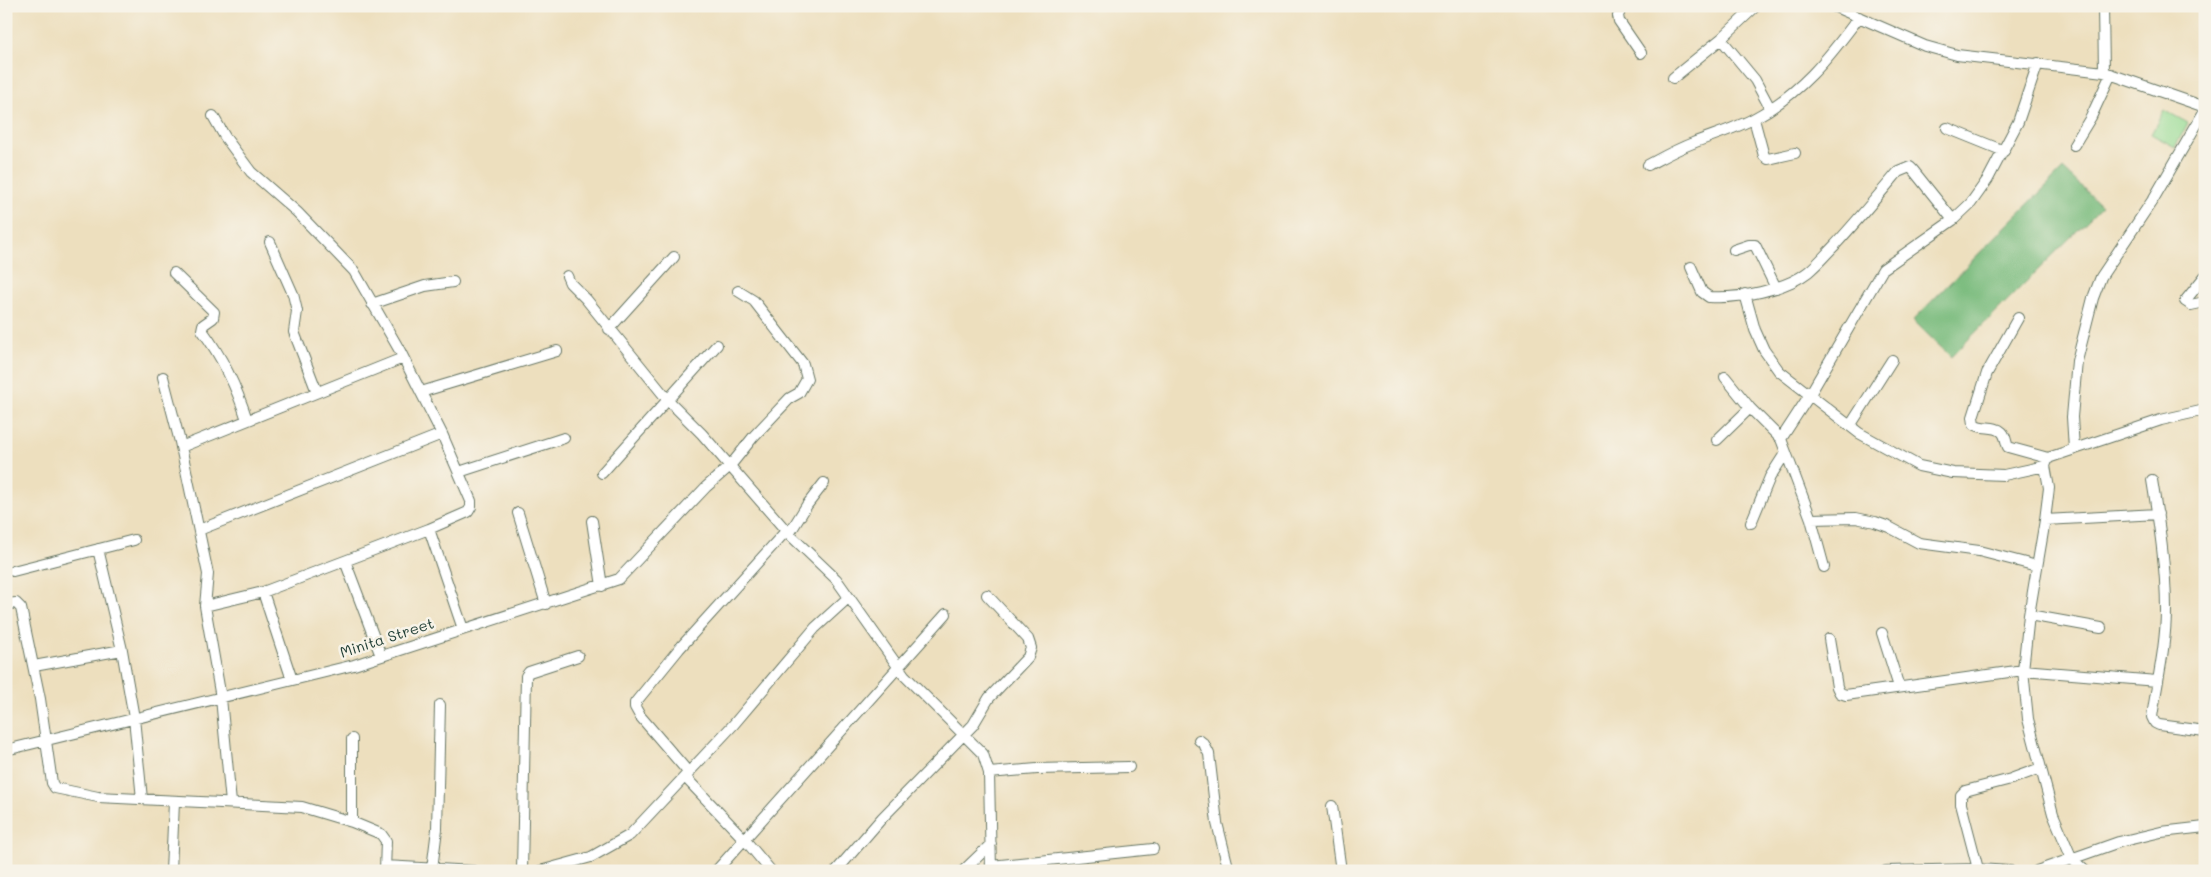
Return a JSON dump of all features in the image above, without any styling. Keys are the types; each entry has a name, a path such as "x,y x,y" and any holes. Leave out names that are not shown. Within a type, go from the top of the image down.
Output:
{"street":[{"path":"1673,78 1721,39 1756,6"},
{"path":"1833,6 1925,46 1957,55 2038,63 2108,73 2205,109 2154,198 2101,277 2093,298 2077,360 2072,417 2074,449"},
{"path":"2074,145 2090,117 2108,73 2103,6"},
{"path":"1620,7 1619,21 1641,53"},
{"path":"1648,165 1691,144 1754,119 1803,85 1828,60 1859,17"},
{"path":"1721,39 1755,80 1770,108"},
{"path":"1781,439 1810,396 1883,269 1953,220 1971,203 1988,179 2018,122 2038,63"},
{"path":"205,606 263,592 429,529 468,512 472,501 421,392 354,271 297,212 247,168 225,138 213,116"},
{"path":"1754,119 1764,156 1768,159 1795,153"},
{"path":"1947,128 2004,151"},
{"path":"1691,267 1702,292 1709,297 1745,294 1776,288 1808,272 1861,217 1898,172 1910,167 1953,220"},
{"path":"270,242 293,294 297,311 294,332 317,392"},
{"path":"1734,250 1755,245 1776,288"},
{"path":"609,329 674,257"},
{"path":"174,273 214,312 213,318 203,324 202,330 215,348 232,381 247,420"},
{"path":"567,276 570,283 586,299 667,399 702,434 788,533 836,579 898,666 983,754 989,773 991,868 1153,849"},
{"path":"2205,276 2185,301 2191,305 2205,302"},
{"path":"372,304 426,286 453,282"},
{"name":"Minita Street","path":"6,750 354,665 619,579 706,487 730,466 754,436 790,398 799,393 807,379 803,364 754,301 738,291"},
{"path":"1745,294 1755,330 1764,350 1779,370 1850,426 1919,466 1953,473 2004,475 2046,462 2074,449 2161,420 2205,410"},
{"path":"2018,318 1988,373 1973,417 1974,424 1978,427 1998,430 2003,433 2008,448 2046,462"},
{"path":"602,473 717,345"},
{"path":"421,392 557,351"},
{"path":"181,448 403,358"},
{"path":"1850,426 1892,360"},
{"path":"164,377 208,574 205,606 221,698 231,803"},
{"path":"1725,377 1750,408 1781,439 1811,519 1824,567"},
{"path":"1717,440 1750,408"},
{"path":"199,530 442,434"},
{"path":"459,472 564,438"},
{"path":"1751,523 1770,477 1786,452"},
{"path":"2046,462 2049,488 2029,614 2023,670 2028,719 2053,814 2072,859 2084,871"},
{"path":"2152,480 2164,560 2166,611 2164,640 2152,717 2155,723 2205,731"},
{"path":"771,871 746,840 687,775 640,716 635,703 679,649 788,533 806,505 824,483"},
{"path":"518,513 546,604"},
{"path":"2045,520 2158,514"},
{"path":"1811,519 1856,518 1889,527 1919,544 1978,551 2037,566"},
{"path":"592,521 602,586"},
{"path":"429,529 463,629"},
{"path":"13,571 134,540"},
{"path":"98,549 122,650 134,718 142,799"},
{"path":"345,561 381,656"},
{"path":"263,592 292,680"},
{"path":"836,871 882,818 965,734 989,698 1028,657 1031,648 1028,639 987,595"},
{"path":"540,871 591,857 630,835 734,724 815,628 849,597"},
{"path":"6,604 16,603 21,608 48,740 52,783 55,788 98,797 302,807 352,822 384,837 385,869 474,871"},
{"path":"716,871 746,840 946,614"},
{"path":"2029,614 2101,628"},
{"path":"1882,633 1899,686"},
{"path":"1829,639 1834,672 1840,693 1846,695 1860,695 1899,686 2023,670 2157,681"},
{"path":"34,666 122,650"},
{"path":"522,871 526,674 578,656"},
{"path":"432,869 437,828 440,705"},
{"path":"352,739 352,822"},
{"path":"1199,740 1204,744 1209,754 1217,823 1229,871"},
{"path":"989,773 1036,769 1129,767"},
{"path":"1978,869 1961,804 1961,795 1965,791 2010,779 2041,768"},
{"path":"171,871 174,802"},
{"path":"1332,806 1341,871"},
{"path":"2037,871 2136,838 2161,832 2205,827"},
{"path":"963,871 991,844"},
{"path":"1886,871 1978,869 2010,871"}],"green space":[{"path":"2164,110 2188,123 2175,147 2151,134"},
{"path":"2063,169 2102,206 1951,357 1913,320"}]}
